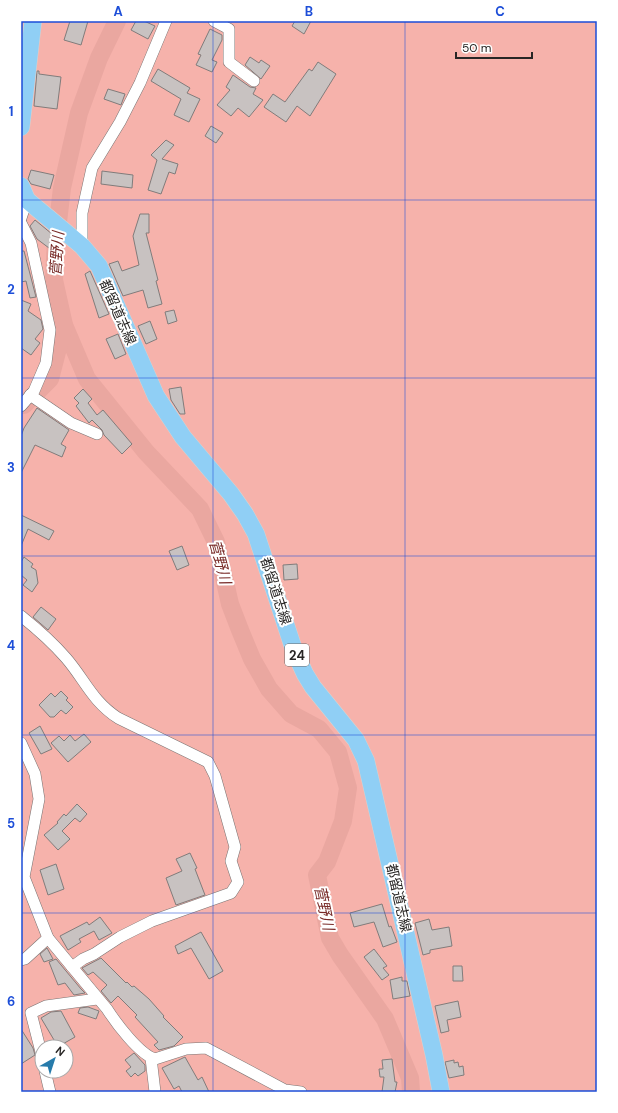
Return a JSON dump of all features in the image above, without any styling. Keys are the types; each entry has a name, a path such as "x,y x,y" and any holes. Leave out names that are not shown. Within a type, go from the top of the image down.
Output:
{"main road":[{"path":"21,127 24,65 33,21"},
{"name":"都留道志線","path":"24,193 82,246 98,266 156,396 169,417 245,514 258,540 294,650 305,674 313,688 356,740 366,761 434,1055 441,1092"}],"street":[{"path":"82,246 82,213 92,168 124,116 140,83 166,21"},
{"path":"214,21 229,29 229,62 254,81"},
{"path":"21,218 24,193"},
{"path":"21,223 31,243 50,330 46,363 30,395 21,406"},
{"path":"30,395 71,423 97,434"},
{"path":"21,616 66,658 87,689 107,711 118,718 208,762 215,776 235,848 231,861 238,882 231,893 152,921 120,937 72,967"},
{"path":"21,743 35,774 39,799 24,877 48,938 136,1045 151,1058 154,1059 186,1049 206,1048 285,1090 301,1092"},
{"path":"21,960 26,959 48,938"},
{"path":"36,1039 26,1014 46,1006 97,999"},
{"path":"151,1058 155,1092"},
{"path":"47,1079 50,1092"}],"shaded area":[{"path":"21,21 597,21 597,1092 21,1092"}],"building":[{"path":"70,21 88,21 81,45 64,40"},
{"path":"136,21 144,21 155,26 148,39 131,30"},
{"path":"295,21 311,21 304,34 292,26"},
{"path":"210,29 222,35 222,40 212,60 217,62 212,72 196,65 201,55 198,54"},
{"path":"250,57 259,63 261,60 270,66 261,79 245,65"},
{"path":"318,62 336,74 310,116 297,106 286,122 264,107 273,94 285,102 309,69 312,71"},
{"path":"158,69 190,88 187,93 200,99 189,122 174,115 181,99 151,81"},
{"path":"37,71 39,71 39,74 61,77 57,109 34,106"},
{"path":"233,75 250,87 256,88 253,94 263,100 249,117 238,108 231,116 217,105 230,90 226,87"},
{"path":"108,89 125,94 121,105 104,99"},
{"path":"211,126 223,133 216,143 205,136"},
{"path":"166,140 174,145 162,159 178,164 175,174 169,172 161,194 148,190 157,160 151,155"},
{"path":"31,170 54,175 50,189 31,184 28,179"},
{"path":"102,171 133,175 132,188 101,184"},
{"path":"140,214 149,214 149,233 146,233 158,280 156,281 162,304 148,308 143,290 123,296 109,264 118,261 122,271 139,265 133,236"},
{"path":"35,220 52,234 49,248 37,239 30,226"},
{"path":"21,251 24,251 36,297 30,298 26,281 21,282"},
{"path":"90,271 109,314 99,318 85,274"},
{"path":"21,300 31,304 28,311 41,320 43,329 35,339 40,343 31,355 21,348"},
{"path":"174,310 177,321 168,324 165,312"},
{"path":"150,321 157,339 146,344 138,326"},
{"path":"118,334 126,354 115,359 106,339"},
{"path":"181,387 185,414 180,414 171,400 169,389"},
{"path":"83,389 92,399 88,403 97,415 103,410 132,444 122,454 92,420 89,423 76,406 79,403 74,398"},
{"path":"37,408 69,430 61,444 66,447 62,457 35,445 21,473 21,436 24,428"},
{"path":"21,515 54,531 49,540 28,529 21,546"},
{"path":"182,546 189,565 177,570 169,551"},
{"path":"24,557 33,564 31,567 36,570 38,583 32,592 23,585 27,580 21,575 21,562"},
{"path":"297,564 298,579 284,580 283,565"},
{"path":"41,607 56,619 48,630 33,617"},
{"path":"61,691 68,698 66,700 73,707 66,714 61,710 54,717 50,717 39,705 51,693 55,697"},
{"path":"40,726 52,749 41,754 29,733"},
{"path":"84,734 91,742 68,762 51,743 59,736 64,741 70,735 75,741"},
{"path":"77,804 87,814 80,822 75,818 62,831 70,839 58,850 44,835 58,823 57,822 64,814 66,816"},
{"path":"190,853 197,868 195,869 205,895 176,905 166,878 182,871 176,859"},
{"path":"56,864 64,889 48,895 40,870"},
{"path":"382,904 389,927 391,926 397,942 383,947 374,922 354,927 350,913"},
{"path":"100,917 112,933 99,940 94,931 79,939 81,942 68,950 60,936 87,922 89,925"},
{"path":"429,919 432,930 449,927 452,946 430,950 430,953 423,955 415,923"},
{"path":"201,932 223,971 209,979 191,948 178,954 175,946"},
{"path":"47,948 53,959 44,962 40,954"},
{"path":"374,949 387,966 383,968 389,975 382,980 364,957"},
{"path":"101,958 126,983 127,982 132,987 134,986 149,999 164,1016 163,1017 183,1037 174,1046 159,1050 154,1045 158,1042 135,1017 137,1015 118,996 111,1003 101,991 107,985 93,972 88,975 82,968"},
{"path":"56,959 85,993 74,995 65,983 58,985 49,962"},
{"path":"453,966 462,966 463,981 453,981"},
{"path":"402,977 402,981 407,981 410,996 393,999 390,980"},
{"path":"458,1001 461,1017 447,1020 449,1031 441,1033 435,1006"},
{"path":"88,1007 99,1011 96,1019 78,1013 80,1008"},
{"path":"61,1011 75,1037 72,1039 53,1039 41,1018 51,1012"},
{"path":"21,1029 33,1048 34,1056 21,1064"},
{"path":"134,1053 145,1065 145,1071 138,1076 135,1073 131,1077 126,1071 131,1067 125,1060"},
{"path":"185,1057 198,1080 202,1077 209,1092 182,1092 179,1086 174,1089 162,1068"},
{"path":"392,1059 395,1082 397,1082 395,1092 382,1092 384,1077 380,1077 379,1069 383,1069 382,1060"},
{"path":"454,1060 454,1063 458,1062 459,1067 463,1066 464,1075 449,1078 445,1062"}],"waterway":[{"name":"菅野川","path":"117,21 99,58 79,113 62,188 56,239 54,280 64,325 87,379 146,452 200,509 216,542 230,604 252,659 269,689 291,714 319,729 338,752 348,788 343,821 327,862 317,875 330,938 340,955 385,1019 410,1078 411,1092"},
{"path":"24,405 50,379 64,325"}]}
